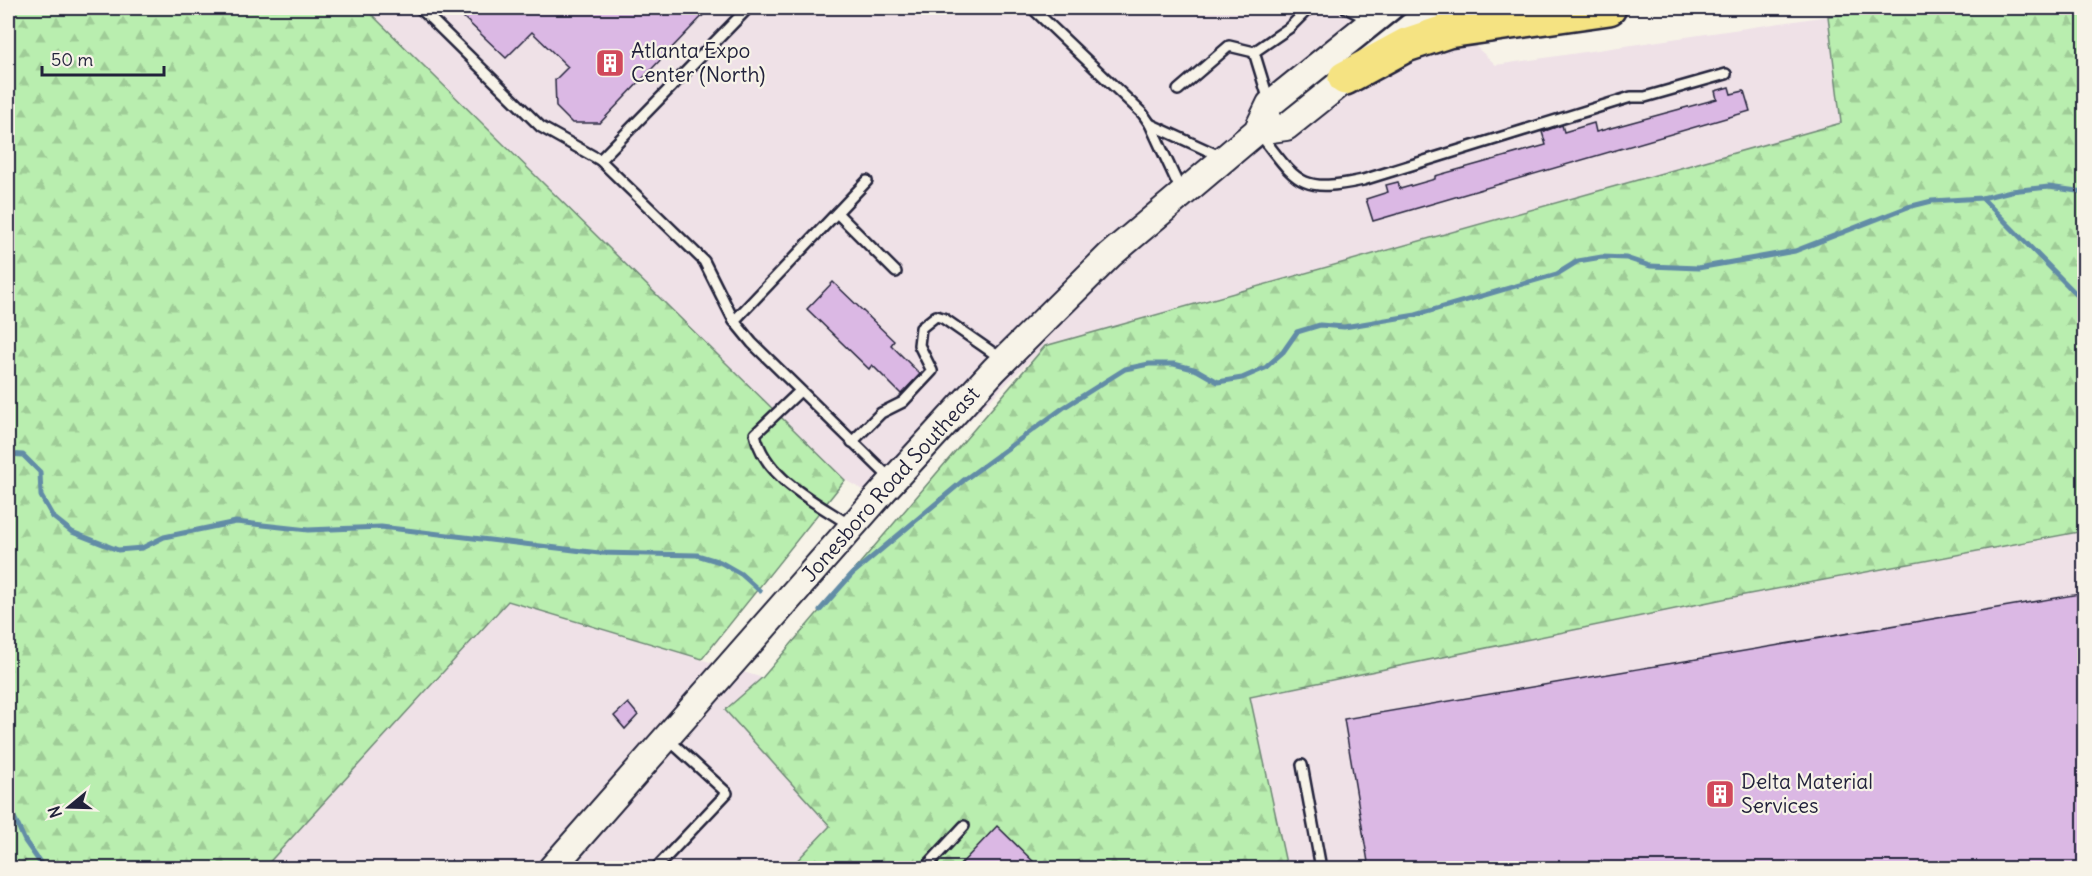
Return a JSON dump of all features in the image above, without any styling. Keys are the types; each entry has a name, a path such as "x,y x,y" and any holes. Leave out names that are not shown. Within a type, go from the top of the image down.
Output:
{"highway":[{"path":"1345,78 1388,54 1425,38 1515,13 1609,8"}],"main road":[{"path":"1257,131 1286,127 1436,8"},
{"name":"Jonesboro Road Southeast","path":"552,868 893,481 1004,360 1110,255 1257,131 1270,104 1380,14"}],"lane":[{"path":"420,8 541,127 600,160 704,261 734,321 800,392 893,481"},
{"path":"600,160 748,8"},
{"path":"1032,8 1143,114 1150,124 1182,194"},
{"path":"1178,90 1203,65 1229,46 1254,52 1289,28 1309,8"},
{"path":"1346,8 1380,14"},
{"path":"1254,52 1270,104"},
{"path":"1257,131 1294,178 1313,186 1331,186 1363,180 1631,97 1645,97 1726,74"},
{"path":"1150,124 1225,158"},
{"path":"734,321 867,182"},
{"path":"837,213 896,272"},
{"path":"852,442 881,412 903,402 932,371 919,345 921,328 936,316 943,318 1004,360"},
{"path":"800,392 755,434 757,446 770,466 790,485 853,527"},
{"path":"656,868 727,793 668,738"},
{"path":"1302,765 1321,868"},
{"path":"925,868 964,826"}],"shaded area":[{"path":"365,8 1434,8 1496,65 1828,16 1841,123 1045,346 886,503 845,480"},
{"path":"2084,531 2084,868 257,868 508,601 763,678 1250,697 1728,598"}],"green space":[{"path":"8,8 365,8 845,480 702,659 508,601 264,868 8,868"},
{"path":"1920,8 2084,8 2084,531 1728,598 1250,697 1287,868 790,868 830,826 725,710 763,677 1045,346 1841,123 1828,16"}],"building":[{"name":"Atlanta Expo Center (North)","path":"469,8 710,8 600,123 572,123 556,107 555,80 568,67 532,32 506,58 461,15"},
{"path":"1729,87 1731,94 1744,91 1750,111 1373,221 1366,199 1388,192 1386,185 1398,182 1400,189 1435,179 1435,176 1546,145 1542,132 1562,125 1564,132 1594,123 1596,132 1717,99 1715,91"},
{"path":"833,282 894,341 891,345 920,374 901,394 872,365 869,369 807,309"},
{"name":"Delta Material Services","path":"2079,594 2085,628 2085,868 1369,868 1344,719"},
{"path":"628,703 638,715 625,729 614,716"},
{"path":"997,826 1040,868 957,868"}],"waterway":[{"path":"820,610 852,574 964,480 1063,408 1125,369 1149,364 1174,364 1197,370 1218,382 1242,378 1265,368 1283,352 1297,332 1320,325 1344,327 1416,315 1557,274 1578,261 1602,257 1626,258 1650,266 1698,268 1795,251 1908,207 1932,201 1982,198 2011,191 2049,187 2084,192"},
{"path":"1982,198 2084,302"},
{"path":"8,454 23,455 40,472 41,496 53,517 72,532 118,550 142,548 164,537 236,522 308,530 381,527 599,553 697,555 720,562 741,574 760,591"},
{"path":"8,804 25,841 44,868"}],"place":[{"name":"Atlanta Expo Center (North)","path":"610,63"},
{"name":"Delta Material Services","path":"1720,794"}]}
